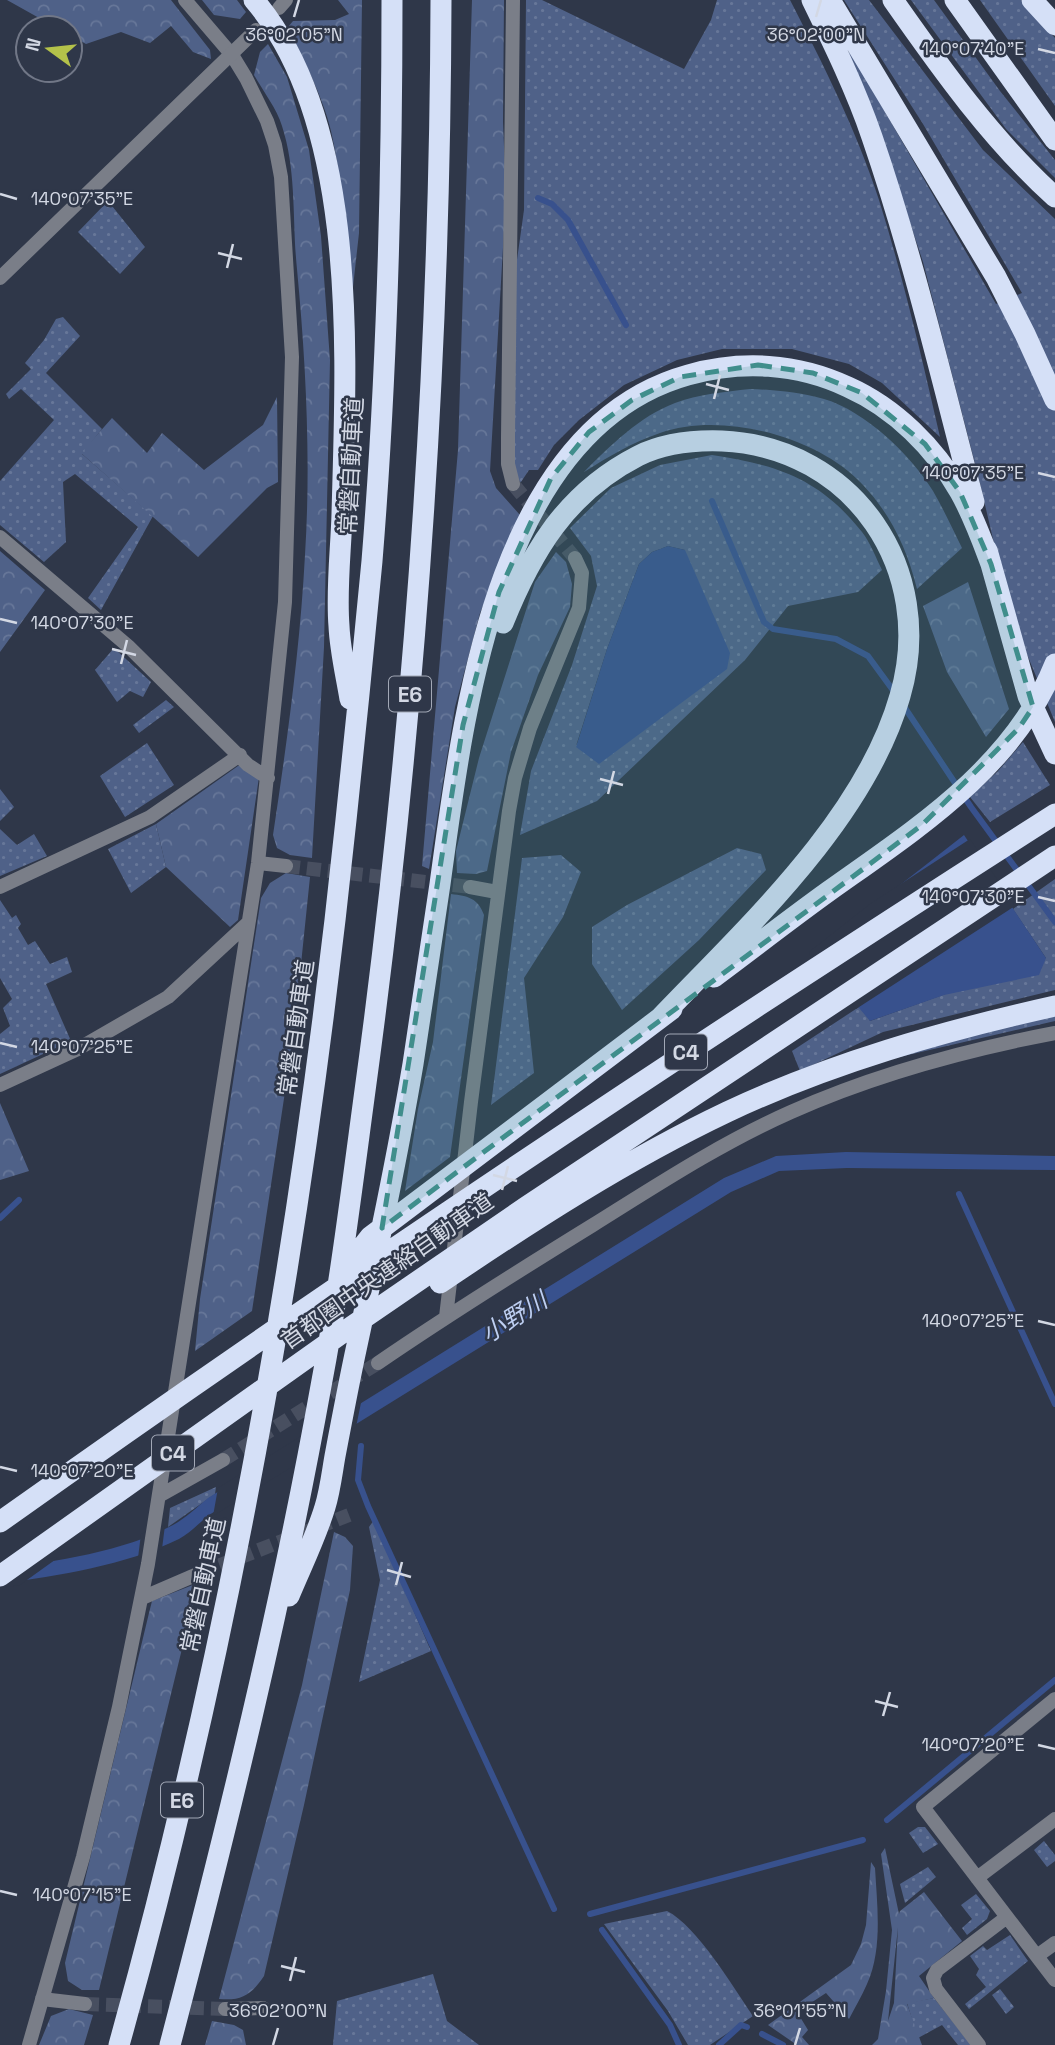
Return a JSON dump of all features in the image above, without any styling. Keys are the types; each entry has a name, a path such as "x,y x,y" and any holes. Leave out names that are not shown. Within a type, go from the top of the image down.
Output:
{"highway":[{"path":"254,0 281,39 309,97 320,131 335,212 341,269 345,396 339,625 355,732"},
{"name":"常磐自動車道","path":"119,2045 199,1729 237,1552 264,1415 328,991 372,557 384,339 392,116 392,0"},
{"name":"E6","path":"170,2045 268,1647 322,1384 377,1006 403,783 422,555 434,338 441,0"},
{"path":"812,0 872,135 1028,696 1055,754"},
{"path":"830,0 996,277 1055,400"},
{"path":"893,0 942,70 979,116 1055,197"},
{"path":"955,0 1055,140"},
{"path":"1032,0 1055,25"},
{"path":"268,1647 326,1507 412,1065 463,725 488,625 514,552 551,478 589,432 609,415 632,400 680,377 732,366 772,366 813,373 862,393 908,426 960,492 991,564"},
{"path":"454,780 491,657 526,569 540,544 575,501 615,469 662,446 685,442 713,441 766,446 814,467 855,499 890,546 899,569 909,621 909,648 901,695 890,725 854,793 827,832 739,937 661,1017"},
{"path":"322,1298 370,1237 820,897 922,825 958,795 1019,728 1055,664"},
{"name":"首都圏中央連絡自動車道","path":"0,1522 322,1298 689,1050 1055,814"},
{"name":"首都圏中央連絡自動車道","path":"0,1576 345,1331 526,1207 1055,856"},
{"path":"345,1331 407,1306 535,1219 593,1184 727,1112 774,1091 875,1053 1000,1018 1055,1006"}],"street":[{"path":"29,2045 83,1857 119,1707 157,1515 258,863 285,603 292,357 281,177 267,121 232,55 185,0"},
{"path":"513,0 508,438 508,464 513,484"},
{"path":"0,278 256,30"},
{"path":"0,537 128,646 248,765 268,778"},
{"path":"446,1317 497,892 515,778 530,728 579,608 582,573 575,558"},
{"path":"0,887 150,817 240,755"},
{"path":"258,863 286,866"},
{"path":"470,887 497,892"},
{"path":"0,1085 76,1050 168,997 248,923"},
{"path":"378,1363 446,1317 681,1170 739,1137 793,1111 865,1083 1018,1040 1055,1033"},
{"path":"159,1496 223,1460"},
{"path":"142,1598 200,1573"},
{"path":"1055,1699 923,1807 1055,1980"},
{"path":"978,1878 1055,1819"},
{"path":"979,2045 936,1989 933,1979 937,1970 1007,1917"},
{"path":"1037,1956 1055,1943"},
{"path":"42,1999 85,2004"},
{"path":"225,2009 264,2008"}],"highlighted area":[{"path":"758,365 813,373 862,393 925,444 960,492 991,564 1033,707 1019,728 922,825 382,1228 463,725 499,592 551,478 589,432 632,400 680,377"}],"green space":[{"path":"7,0 171,0 210,50 211,59 193,52 171,26 150,43 121,32 86,44 84,14 32,14"},
{"path":"202,0 237,0 246,12 240,19 214,15"},
{"path":"338,0 362,0 359,233 352,296 341,192 331,131 318,92 288,27 293,21 335,20 349,14"},
{"path":"472,0 504,0 503,122 506,196 490,471 496,488 520,515 480,613 455,707 429,869 422,866 458,450"},
{"path":"526,0 542,0 684,69 711,20 717,0 790,0 839,98 870,174 904,288 940,437 882,383 849,364 792,349 722,349 677,360 624,385 579,420 554,445 538,470 529,470 521,482 518,482 506,454 515,274 524,210"},
{"path":"844,0 869,0 983,150 1055,219 1055,722 1026,652 1003,582 923,262 871,105 844,52 851,53 996,304 1022,293 923,124"},
{"path":"911,0 934,0 1000,91 1055,160 1055,178 1006,129"},
{"path":"980,0 1021,0 1055,38 1055,106"},
{"path":"268,44 287,77 309,150 321,236 330,360 324,647 312,858 290,855 277,848 273,835 288,730 303,590 307,519 307,412 290,161 280,120 254,75 260,52"},
{"path":"108,201 145,247 120,274 78,232"},
{"path":"63,317 80,336 46,373 102,429 82,454 153,516 101,610 88,598 138,527 75,474 63,482 66,542 44,562 0,525 0,481 54,420 21,389 9,399 6,394 31,369 25,363 44,340 56,319"},
{"path":"750,389 824,399 840,405 871,424 900,449 924,477 962,548 917,589 897,534 863,485 844,468 822,454 769,433 740,427 685,427 660,433 611,455 584,472 626,433 662,409 693,397"},
{"path":"277,397 278,482 267,488 198,557 81,453 112,418 147,453 162,433 204,470 263,425"},
{"path":"712,455 757,464 795,477 830,499 846,514 865,536 882,570 858,592 788,606 745,660 597,801 520,835 531,771 572,665 597,586 591,556 570,528 611,488 660,465","holes":["668,546 685,550 576,746 607,649 639,564 652,552"]},
{"path":"0,551 45,590 0,652"},
{"path":"556,552 566,562 572,584 570,607 538,675 511,752 487,871 476,874 457,873 456,851 479,758 535,582"},
{"path":"968,582 1009,709 986,737 947,672 923,606"},
{"path":"114,648 151,682 143,697 130,691 117,702 95,670"},
{"path":"166,700 174,707 139,733 133,725"},
{"path":"1023,742 1050,785 990,822 970,797 998,771"},
{"path":"147,743 174,785 125,817 100,776"},
{"path":"245,765 259,777 238,920 230,927 166,867 156,824 238,766"},
{"path":"0,789 14,807 0,821"},
{"path":"156,824 166,867 131,893 108,849"},
{"path":"0,829 17,845 34,834 47,856 0,876"},
{"path":"737,848 761,854 766,870 699,940 622,1010 592,964 592,927 627,905"},
{"path":"561,855 581,872 563,917 524,978 534,1073 491,1105 522,858"},
{"path":"286,873 310,877 294,1032 252,1311 195,1351 200,1299 261,898 270,883"},
{"path":"1055,879 1055,990 883,1032 800,1071 792,1051 862,1005 870,1021 1046,958 1013,909"},
{"path":"451,894 472,899 484,915 450,1157 405,1191 418,1109 433,1042"},
{"path":"0,900 12,918 16,915 21,924 18,928 28,945 35,941 50,964 67,957 72,972 46,984 71,1041 0,1074 0,1034 10,1026 3,1008 12,999 0,978"},
{"path":"1055,1016 1055,1021 895,1058 956,1039"},
{"path":"0,1103 29,1171 0,1180"},
{"path":"216,1487 215,1494 168,1527 170,1508"},
{"path":"374,1520 431,1651 359,1682 380,1580 369,1527"},
{"path":"334,1532 345,1537 353,1546 350,1590 264,1976 255,1988 240,1998 219,1999 302,1685"},
{"path":"198,1583 99,1990 82,1990 68,1981 65,1963 152,1601"},
{"path":"918,1827 925,1827 938,1844 923,1853 909,1833"},
{"path":"1044,1841 1055,1855 1055,1861 1047,1867 1034,1850"},
{"path":"885,1848 899,1914 924,1892 962,1941 919,1976 934,1998 907,2004 922,2045 872,2045 878,2039 892,1930 881,1854","holes":["898,1927 894,2003 888,2021"]},
{"path":"871,1862 875,1868 878,1927 875,1956 867,1984 849,2019 826,1993 797,2012 808,2030 802,2037 809,2045 797,2045 768,2025 851,1965 866,1925"},
{"path":"928,1867 936,1877 905,1903 900,1884"},
{"path":"976,1894 990,1911 987,1919 967,1935 962,1928 972,1919 961,1905"},
{"path":"667,1911 702,1943 753,2016 710,2045 688,2045 668,2011 604,1924"},
{"path":"1010,1935 1028,1961 969,2009 965,2004 986,1987 976,1975 979,1969 970,1956 983,1946 987,1950"},
{"path":"433,1974 447,2021 479,2045 333,2045 337,2001"},
{"path":"1000,1989 1014,2007 1006,2014 992,1995"},
{"path":"934,1998 971,2045 958,2045 942,2025 918,2038 907,2003"},
{"path":"69,2009 93,2015 84,2045 39,2045 51,2016"},
{"path":"212,2021 234,2025 243,2030 246,2045 205,2045"}],"water":[{"path":"668,546 685,550 730,653 727,669 599,764 576,747 607,649 639,564 652,552"},
{"path":"964,835 1046,958 1039,975 944,995 870,1021 813,953"},
{"name":"小野川","path":"846,1152 1055,1156 1055,1170 847,1168 779,1171 731,1192 209,1515 179,1539 114,1563 0,1584 0,1569 111,1549 173,1525 208,1498 724,1178 776,1156"}],"pier":[{"path":"970,839 1015,906 856,1009 809,952 870,904"},
{"path":"362,1398 356,1427 213,1516 218,1488"},
{"path":"165,1525 162,1549 138,1558 141,1534"},
{"path":"59,1557 20,1585 0,1588 0,1566"}],"waterway":[{"path":"538,198 552,204 568,220 626,325"},
{"path":"712,501 764,622 773,629 836,639 868,656 895,693"},
{"path":"903,705 971,807 1055,922"},
{"path":"959,1194 1055,1404"},
{"path":"0,1218 19,1200"},
{"path":"361,1446 358,1480 368,1506 554,1909"},
{"path":"887,1820 1055,1680"},
{"path":"590,1914 863,1840"},
{"path":"602,1930 670,2025 679,2045"},
{"path":"719,2045 741,2025 747,2027"},
{"path":"762,2034 783,2045"}],"tunnel":[{"path":"513,484 575,558"},
{"path":"286,866 470,887"},
{"path":"223,1460 378,1363"},
{"path":"200,1573 349,1515"},
{"path":"85,2004 225,2009"}]}
